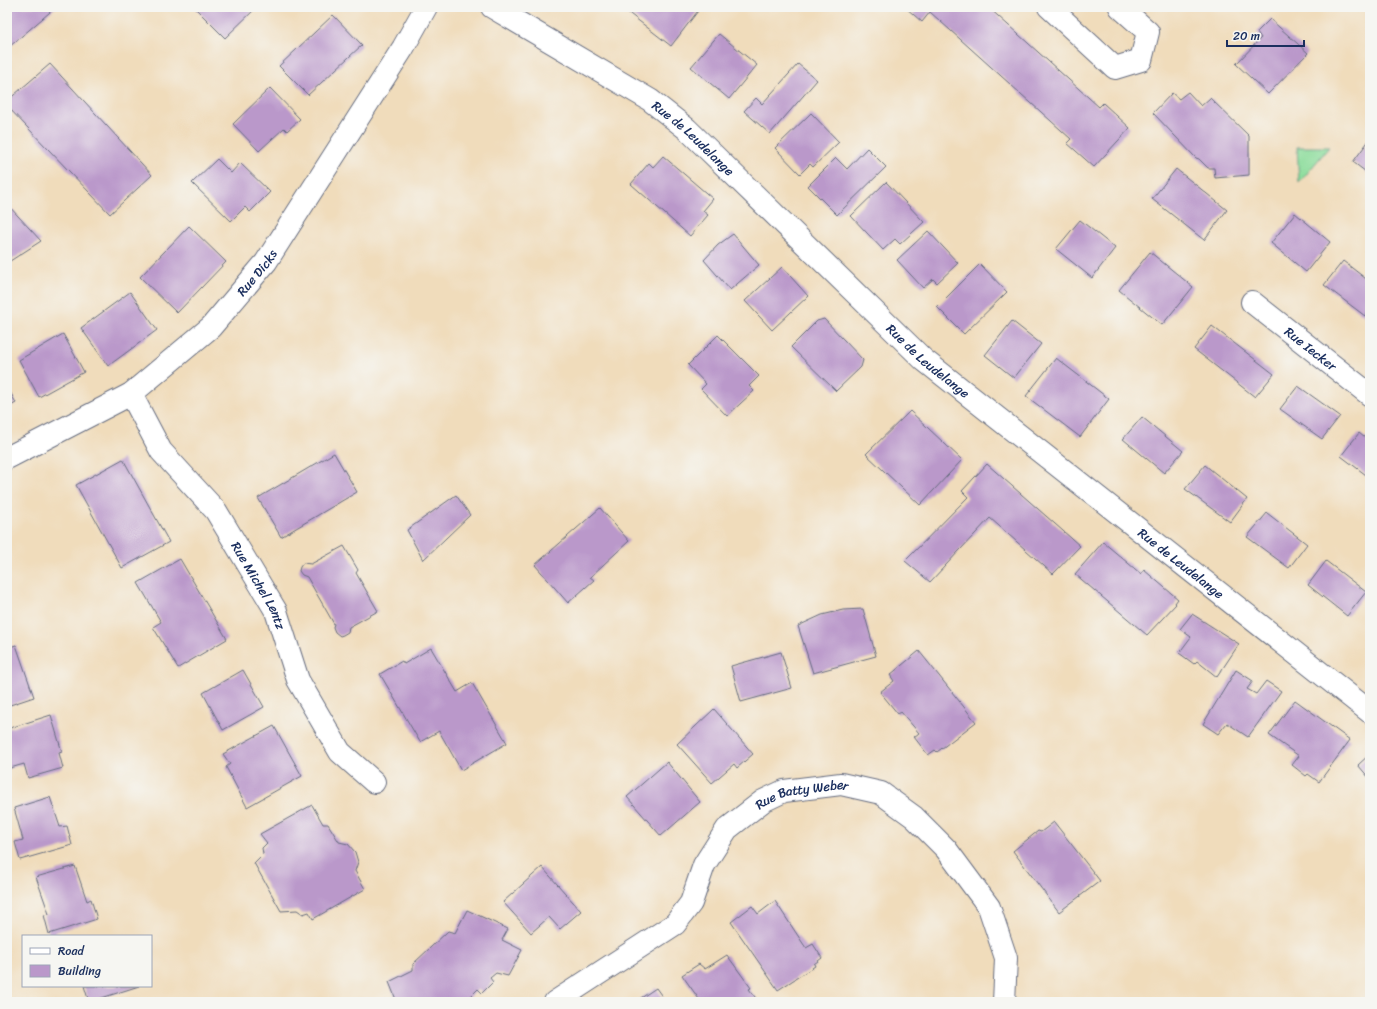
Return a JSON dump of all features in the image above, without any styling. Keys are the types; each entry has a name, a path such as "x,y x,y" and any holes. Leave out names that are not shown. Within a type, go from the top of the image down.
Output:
{"street":[{"name":"Rue de Leudelange","path":"492,7 650,100 687,129 924,360 1370,712"},
{"path":"1049,7 1115,68 1141,60 1148,32 1120,7"},
{"name":"Rue Dicks","path":"7,458 131,394 211,327 266,262 403,48 421,9"},
{"name":"Rue Iecker","path":"1252,302 1370,395"},
{"name":"Rue Michel Lentz","path":"131,394 162,451 216,511 276,611 298,680 340,752 374,782"},
{"name":"Rue Batty Weber","path":"555,1002 675,924 691,903 704,865 727,830 763,801 784,791 841,784 881,793 914,817 946,849 981,895 989,907 1006,958 1004,1002"}],"green space":[{"path":"1297,147 1329,147 1299,183"}],"building":[{"path":"7,7 56,7 9,47 7,45"},
{"path":"194,7 257,7 225,38"},
{"path":"621,7 701,7 671,46"},
{"path":"905,7 988,7 1099,107 1103,103 1130,128 1094,167 1067,143 1071,139 930,12 922,22"},
{"path":"333,15 362,45 308,95 279,66"},
{"path":"1270,19 1308,53 1268,94 1236,64 1261,38 1257,32"},
{"path":"719,34 757,65 729,99 691,67"},
{"path":"50,64 152,175 110,214 7,106 7,101"},
{"path":"798,64 817,80 770,134 744,111 756,98 762,104"},
{"path":"270,88 300,119 287,131 284,128 259,151 233,124"},
{"path":"1188,92 1201,106 1210,98 1249,136 1249,175 1215,178 1214,168 1208,168 1196,158 1153,113 1172,93 1179,99"},
{"path":"811,113 839,142 813,167 810,164 800,174 775,148"},
{"path":"1370,139 1370,175 1353,162"},
{"path":"867,148 886,167 837,215 808,186 836,158 847,169"},
{"path":"663,156 713,199 703,211 708,215 690,236 631,184 649,163 653,167"},
{"path":"217,159 231,173 240,163 270,192 250,212 245,207 231,221 192,183"},
{"path":"1176,169 1227,210 1204,240 1152,199"},
{"path":"886,182 924,222 900,244 895,239 883,250 851,216"},
{"path":"7,204 41,241 7,263"},
{"path":"1295,213 1330,242 1306,272 1271,243"},
{"path":"1080,220 1115,248 1092,278 1056,249"},
{"path":"189,226 226,262 177,313 140,277"},
{"path":"928,231 958,263 937,283 933,279 923,288 897,260"},
{"path":"733,234 759,265 730,290 704,260 718,245"},
{"path":"1150,252 1193,287 1162,325 1119,290"},
{"path":"1343,261 1370,282 1370,310 1365,316 1324,285"},
{"path":"980,264 1007,292 964,334 937,307"},
{"path":"782,267 808,296 772,330 745,301"},
{"path":"130,292 157,330 108,366 81,328"},
{"path":"824,319 863,360 861,367 836,391 791,347 817,321"},
{"path":"1012,321 1041,344 1014,378 985,355"},
{"path":"1212,326 1274,374 1255,397 1194,349"},
{"path":"63,334 84,372 39,397 19,360"},
{"path":"718,335 759,376 749,386 754,391 727,416 701,389 706,384 688,365"},
{"path":"1056,358 1109,399 1080,437 1026,396"},
{"path":"7,386 16,403 7,408"},
{"path":"1298,386 1340,416 1322,439 1280,409"},
{"path":"910,411 962,460 920,505 866,454"},
{"path":"1142,417 1183,451 1164,473 1123,439"},
{"path":"1359,433 1370,442 1370,478 1341,456"},
{"path":"334,453 357,492 281,537 258,498"},
{"path":"123,459 169,542 122,568 76,485"},
{"path":"987,464 1080,546 1053,574 990,518 930,582 905,561 968,497 962,491"},
{"path":"1205,465 1247,499 1230,522 1185,489"},
{"path":"456,495 470,515 423,560 407,530"},
{"path":"600,508 629,541 590,577 594,580 568,603 535,565"},
{"path":"1267,513 1307,544 1289,568 1247,537"},
{"path":"1103,542 1141,574 1144,570 1178,599 1175,603 1176,604 1147,635 1075,574"},
{"path":"344,546 358,570 356,573 378,611 349,627 348,632 340,636 335,632 333,627 334,624 307,577 302,575 299,571 303,563 311,564"},
{"path":"180,559 227,639 178,668 153,627 161,622 138,583"},
{"path":"1326,561 1366,592 1347,616 1308,585"},
{"path":"863,609 876,656 813,673 798,626 822,615 843,610"},
{"path":"1192,614 1239,644 1217,677 1197,661 1194,664 1179,653 1191,637 1180,629"},
{"path":"16,645 34,697 7,706 7,648"},
{"path":"431,648 457,692 472,683 507,743 461,770 439,731 420,742 380,674 402,661 404,664"},
{"path":"919,651 976,722 937,752 935,750 928,755 914,737 919,733 901,712 898,714 880,692 894,681 890,675"},
{"path":"781,652 792,688 741,702 731,666"},
{"path":"243,670 264,707 223,730 203,693"},
{"path":"1236,670 1253,681 1247,689 1256,694 1266,681 1281,691 1248,737 1227,723 1218,734 1203,724"},
{"path":"1295,700 1350,740 1319,782 1308,774 1306,776 1292,765 1299,756 1269,735"},
{"path":"714,709 753,754 737,768 734,764 712,783 677,744"},
{"path":"51,715 62,752 59,753 63,768 28,778 24,764 7,769 7,729"},
{"path":"274,726 302,776 247,807 226,767 230,764 223,754"},
{"path":"1370,754 1370,779 1358,765"},
{"path":"667,762 700,802 661,836 627,797"},
{"path":"50,797 60,827 67,826 72,845 20,860 15,842 23,840 14,808"},
{"path":"312,805 323,824 328,824 339,842 348,844 355,852 358,862 355,871 365,889 313,919 309,912 303,914 297,910 281,911 254,863 263,854 262,848 267,843 260,834"},
{"path":"1054,822 1100,881 1059,912 1013,851 1038,831 1041,832"},
{"path":"75,866 87,901 91,899 97,919 49,934 44,915 49,914 36,877"},
{"path":"542,867 581,911 560,929 549,917 531,933 503,902"},
{"path":"775,901 806,948 813,944 822,958 814,964 815,966 778,990 731,922 752,906 758,914"},
{"path":"467,910 508,929 502,940 522,950 508,976 496,973 490,978 493,982 482,993 478,989 469,998 471,1002 397,1002 389,982 413,970 413,964 448,931 455,933"},
{"path":"727,955 751,988 749,989 758,1001 706,1002 705,1000 701,1002 682,975 699,964 705,969"},
{"path":"84,987 136,987 89,1002"},
{"path":"656,988 666,1002 635,1002"}]}
